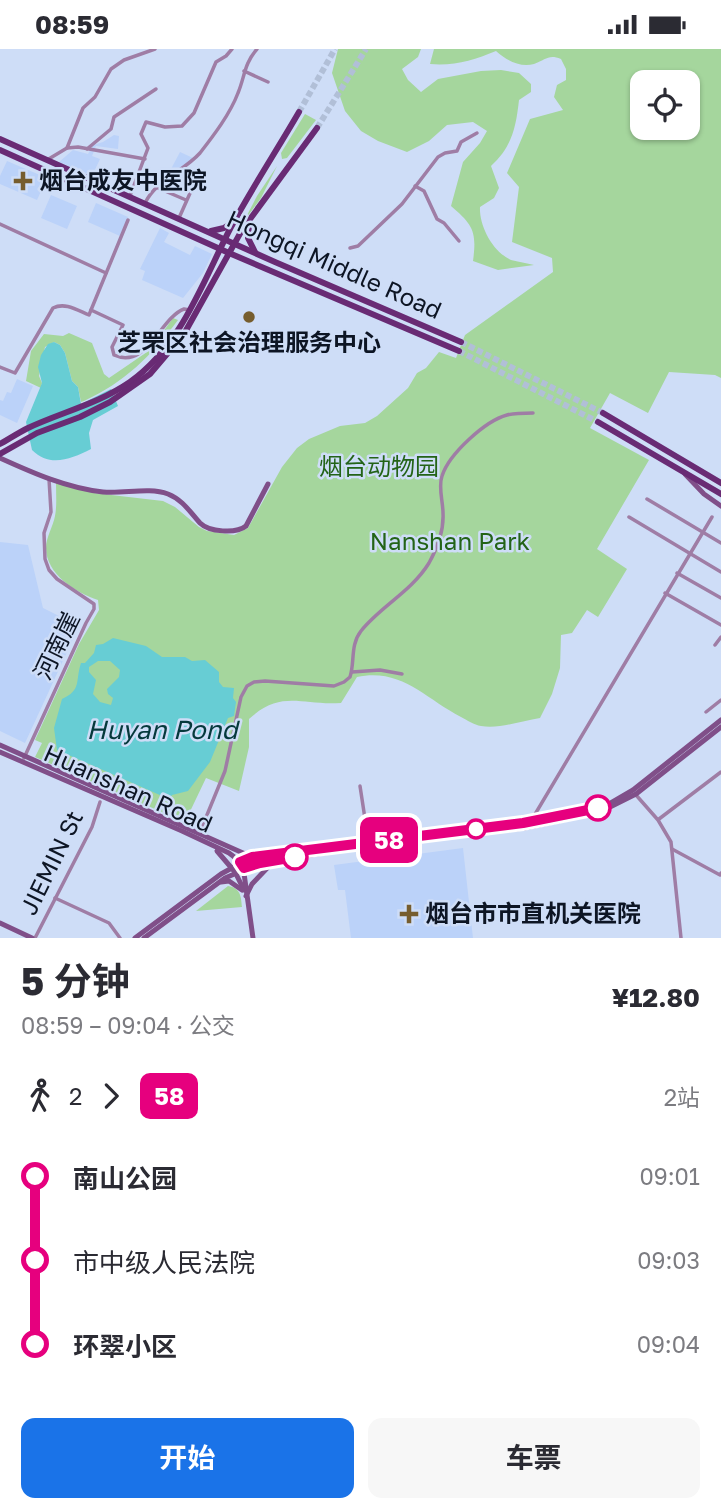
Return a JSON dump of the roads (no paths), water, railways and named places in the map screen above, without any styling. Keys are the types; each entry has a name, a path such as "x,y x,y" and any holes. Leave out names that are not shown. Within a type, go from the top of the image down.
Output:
{"main road":[{"path":"0,444 28,428 74,411 109,394 131,381 154,360 190,310 236,218 299,112"},
{"path":"0,455 37,433 110,402 150,374 174,347 204,301 234,244 317,128"},
{"name":"Hongqi Middle Road","path":"0,139 461,342"},
{"name":"Hongqi Middle Road","path":"0,150 229,253 459,351"},
{"path":"272,159 286,168"},
{"path":"209,231 224,228 236,218"},
{"path":"251,220 248,238 256,254"},
{"path":"603,413 721,483"},
{"path":"598,422 721,494"},
{"path":"0,455 49,479 100,492 157,491 167,494 190,509 204,526 229,531 242,530 246,526 268,484"},
{"path":"680,470 704,494 721,506"},
{"path":"634,792 721,720"},
{"path":"135,938 221,874 242,865 252,857 530,824 588,811 634,792 721,727"},
{"name":"Huanshan Road","path":"0,745 24,759 229,853 242,865"},
{"name":"Huanshan Road","path":"0,752 24,759 200,832 252,857"},
{"path":"242,865 367,844"},
{"path":"226,845 242,865 253,938"},
{"path":"215,848 233,869 246,896"},
{"path":"215,848 222,865 221,874"},
{"path":"246,896 252,884 274,861"},
{"path":"144,938 233,869"},
{"path":"217,883 225,880 234,883 246,896"},
{"path":"0,923 33,938"}],"street":[{"path":"67,148 83,108 95,97 111,69 124,60 155,49"},
{"path":"130,196 148,148 141,134 146,122 165,127 182,126 194,113 216,62 232,49"},
{"path":"145,203 167,176 176,173 198,155 228,112 238,93 247,61 257,49"},
{"path":"244,71 268,82"},
{"path":"87,149 111,129 114,117 156,89"},
{"path":"350,248 358,246 402,204 438,157 457,151 461,142 477,133"},
{"path":"47,160 67,148 145,159"},
{"path":"176,173 195,182 178,218"},
{"path":"415,186 424,191 437,219 444,223 459,241"},
{"path":"158,188 186,200"},
{"path":"0,367 15,373 54,308 62,305 89,315 128,220"},
{"path":"0,224 106,273"},
{"path":"91,310 124,325 112,351 114,355 127,358 134,356 155,340 167,322 179,311 190,310"},
{"path":"200,832 225,771 237,712 247,686 265,681 334,685 350,677 355,644 361,631 419,578 436,550 441,538 443,516 442,474 457,452 494,421 508,415 533,413"},
{"name":"河南崖","path":"24,759 94,609 94,604 57,579 44,559 44,533 51,512 49,479"},
{"path":"647,499 721,543"},
{"path":"629,517 721,572"},
{"path":"530,824 712,517"},
{"path":"677,573 721,598"},
{"path":"665,593 721,625"},
{"path":"716,645 721,637"},
{"path":"352,672 380,670 402,674"},
{"path":"706,712 721,700"},
{"path":"658,820 721,772"},
{"path":"360,786 370,858"},
{"path":"634,792 658,820 673,849 681,938"},
{"name":"JIEMIN St","path":"33,938 92,827 100,802"},
{"path":"673,849 704,868 720,875 721,873"},
{"path":"54,897 109,923 120,938"}],"water":[{"path":"54,342 60,345 65,353 72,381 78,387 81,404 111,389 118,406 93,420 89,433 91,449 61,460 46,459 32,450 26,422 42,383 38,367 41,355 48,344"},
{"name":"Huyan Pond","path":"113,638 146,646 162,657 205,660 219,672 219,682 223,687 234,688 234,716 228,718 210,762 188,791 172,795 169,799 57,750 54,728 62,699 73,692 81,663 85,663 94,653 96,645","holes":["98,661 110,661 120,670 119,677 107,689 113,698 111,705 100,702 93,694 96,680 89,672 89,667"]}],"tunnel":[{"path":"299,112 335,49"},
{"path":"317,128 366,49"},
{"path":"461,342 603,413"},
{"path":"459,351 598,422"}],"place":[{"name":"烟台成友中医院","path":"23,181"},
{"name":"芝罘区社会治理服务中心","path":"249,317"},
{"name":"烟台市市直机关医院","path":"409,914"}],"park label":[{"name":"烟台动物园","path":"379,467"},
{"name":"Nanshan Park","path":"450,542"}]}
